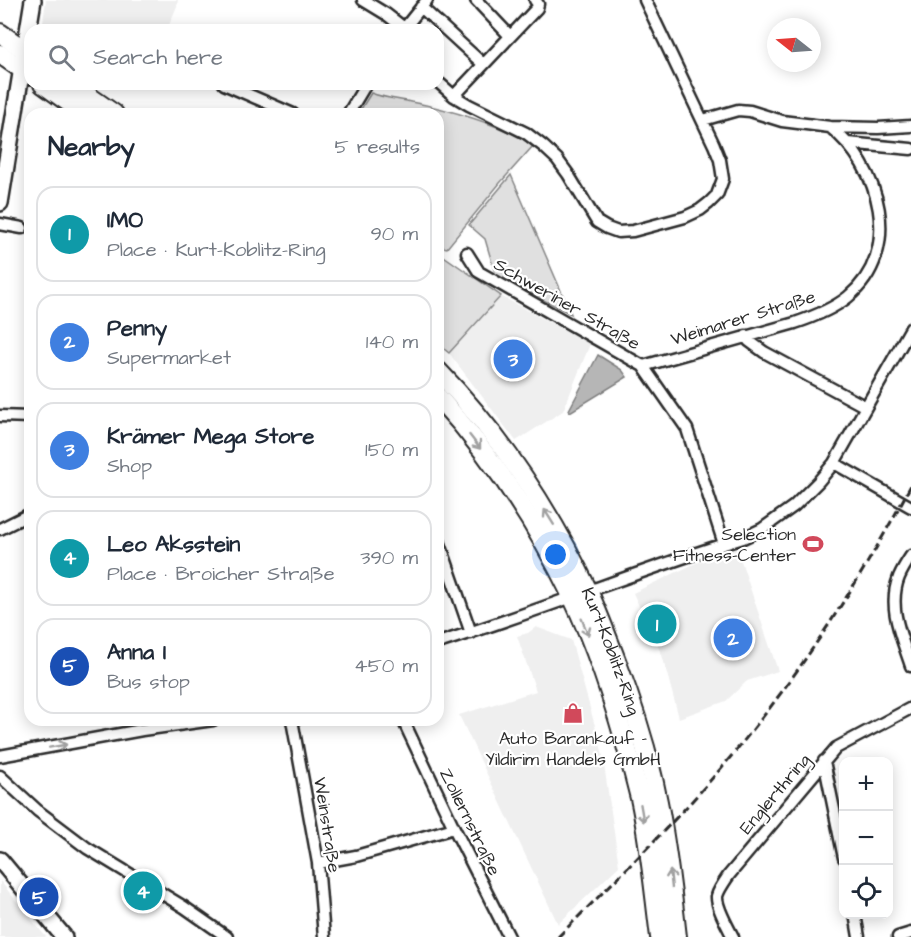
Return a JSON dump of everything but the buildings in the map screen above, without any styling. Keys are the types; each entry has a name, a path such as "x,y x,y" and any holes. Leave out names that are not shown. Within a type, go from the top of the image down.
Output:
{"main road":[{"path":"31,24 33,0"},
{"path":"0,33 24,59"},
{"path":"0,54 24,61"},
{"path":"0,203 4,154 24,74"},
{"path":"52,90 77,108"},
{"path":"80,90 105,108"},
{"name":"Kurt-Koblitz-Ring","path":"444,377 459,392 510,458 552,521 580,593 637,789 650,856 660,937"},
{"name":"Kurt-Koblitz-Ring","path":"444,403 494,466 580,593 600,617 632,703 658,800 670,869 677,937"},
{"path":"0,860 64,937"}],"street":[{"path":"476,0 510,36"},
{"path":"454,96 537,8 538,4 535,0"},
{"path":"444,87 469,105 526,133 543,146 568,174 597,222 607,228 618,232 633,231 700,210 717,195 723,179 723,170 703,120 645,0"},
{"path":"368,1 398,24"},
{"path":"408,24 424,4 444,24"},
{"path":"444,24 483,64"},
{"path":"238,90 279,108"},
{"path":"352,108 362,90"},
{"path":"703,120 738,110 750,111 782,121 830,127 911,126"},
{"name":"Weimarer Straße","path":"643,366 816,316 849,296 862,283 870,270 880,241 880,213 867,174 856,154 830,127"},
{"path":"847,143 911,149"},
{"path":"0,225 22,228"},
{"name":"Schweriner Straße","path":"467,253 479,272 643,366 687,429 724,544"},
{"path":"444,642 743,538 783,515 808,493 834,463 911,328"},
{"path":"746,336 749,341 772,357 866,408"},
{"path":"0,416 24,419"},
{"path":"834,463 911,507"},
{"path":"0,529 24,517"},
{"path":"444,555 471,633"},
{"path":"911,556 899,576 895,593 897,623 911,666"},
{"name":"Englerthring","path":"733,937 718,907 717,899 729,875 836,748 911,708"},
{"path":"0,756 136,726"},
{"name":"Weinstraße","path":"293,726 318,863 324,937"},
{"name":"Zollernstraße","path":"406,726 509,937"},
{"path":"824,761 839,838"},
{"path":"0,776 38,811 87,848 184,907 227,937"},
{"path":"318,863 356,856 454,828"},
{"path":"856,919 859,937"},
{"path":"897,937 911,933"}],"shaded area":[{"path":"46,0 178,0 170,24 43,24"},
{"path":"371,93 436,108 362,108"},
{"path":"444,110 492,125 533,146 447,248 444,247"},
{"path":"511,175 571,314 496,276 485,239 469,225"},
{"path":"444,256 501,296 449,353 444,349"},
{"path":"501,296 590,344 563,411 516,441 449,353"},
{"path":"598,355 622,370 627,377 570,412 569,410"},
{"path":"737,549 778,671 747,681 726,701 679,718 662,655 633,593 696,563"},
{"path":"536,627 571,640 602,751 619,866 558,924 459,715 536,691 517,636 528,633"},
{"path":"0,881 46,937 0,937"}],"railway":[{"path":"558,937 684,810 760,720 841,605 866,566 911,485"}],"place":[{"name":"Krämer Mega Store","path":"513,359"},
{"name":"Selection Fitness-Center","path":"813,544"},
{"name":"IMO","path":"657,624"},
{"name":"Penny","path":"733,638"},
{"name":"Auto Barankauf - Yildirim Handels GmbH","path":"573,713"},
{"name":"Leo Aksstein","path":"143,891"},
{"name":"Anna I","path":"39,897"}]}
